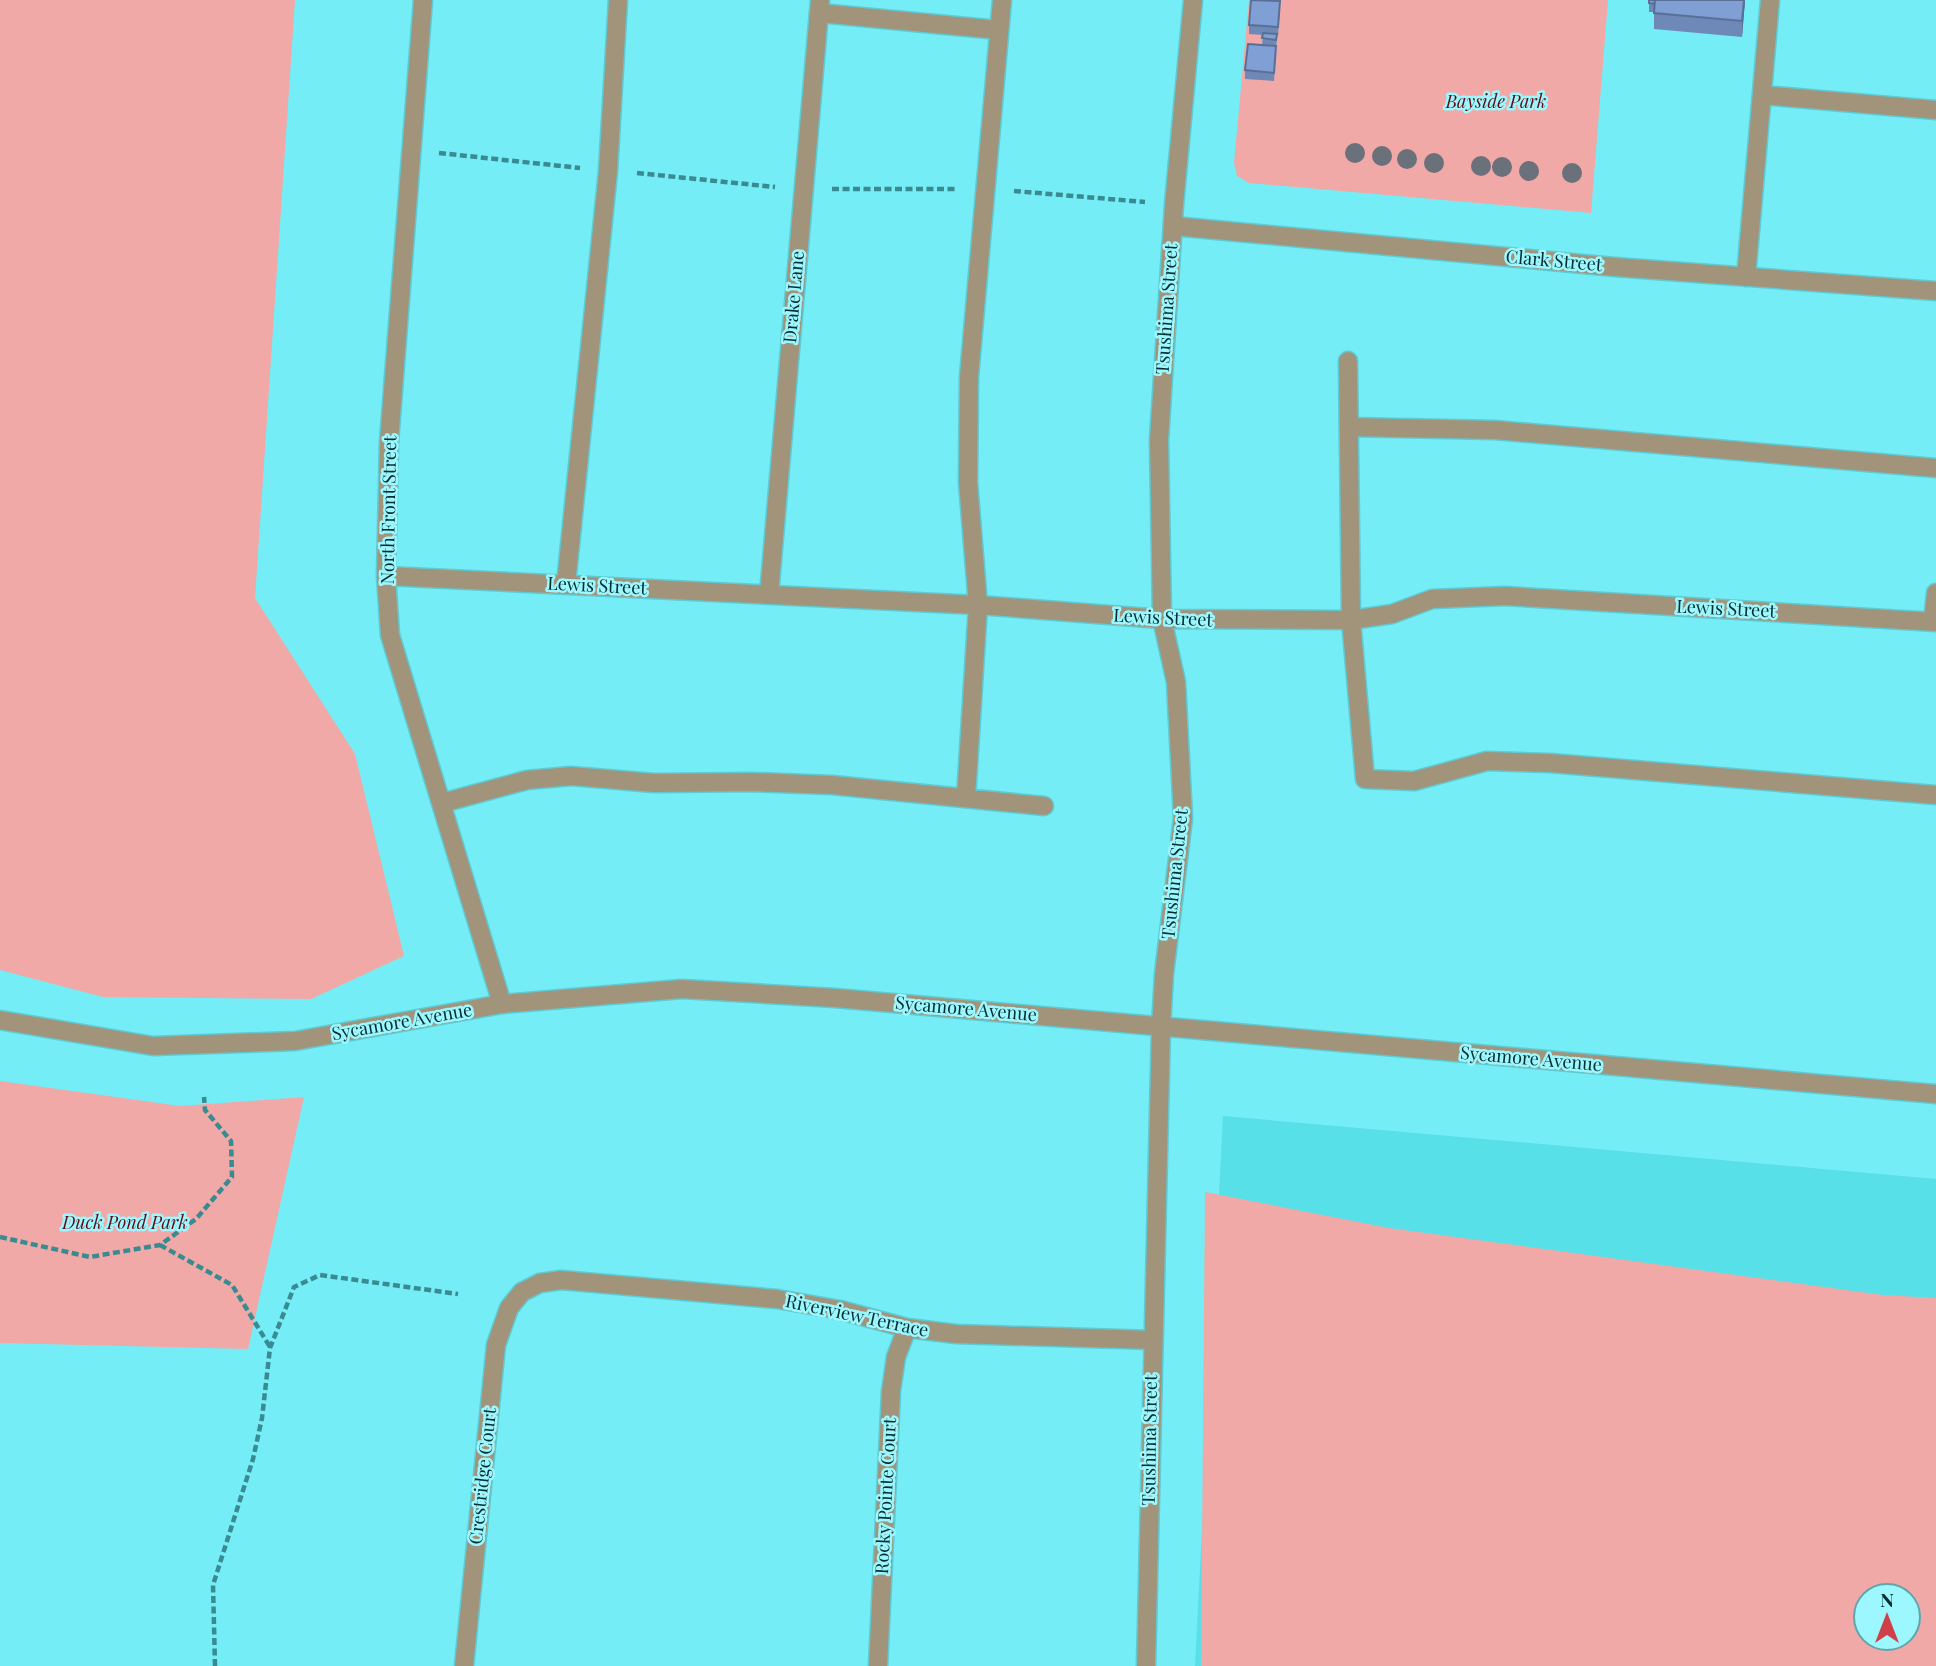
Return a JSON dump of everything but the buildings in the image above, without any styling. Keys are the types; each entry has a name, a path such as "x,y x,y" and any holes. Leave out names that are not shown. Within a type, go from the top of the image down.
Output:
{"street":[{"name":"North Front Street","path":"423,0 389,442 386,576 390,635 502,1004"},
{"path":"566,584 608,171 618,0"},
{"path":"966,798 978,605 968,482 970,377 1002,0"},
{"name":"Tsushima Street","path":"1146,1666 1161,1027 1164,974 1183,818 1177,682 1162,619 1159,440 1173,226 1193,0"},
{"path":"1746,277 1770,0"},
{"path":"820,6 999,30"},
{"name":"Drake Lane","path":"769,594 820,6"},
{"path":"1762,95 1936,110"},
{"name":"Clark Street","path":"1173,226 1746,277 1936,291"},
{"path":"1348,361 1350,620 1365,779 1414,781 1488,761 1550,763 1936,795"},
{"path":"1349,427 1495,429 1936,468"},
{"name":"Lewis Street","path":"386,576 978,605 1162,619 1350,620 1392,614 1432,599 1505,596 1934,622"},
{"path":"1934,622 1936,593"},
{"path":"442,803 527,780 571,776 666,783 799,783 1044,806"},
{"name":"Sycamore Avenue","path":"0,1020 140,1044 199,1045 295,1041 502,1004 682,989 835,998 1936,1094"},
{"name":"Riverview Terrace","path":"522,1292 540,1283 583,1280 777,1299 840,1310 907,1328 1016,1338 1153,1340"},
{"name":"Crestridge Court","path":"464,1666 496,1345 509,1308 522,1292"},
{"name":"Rocky Pointe Court","path":"878,1666 891,1391 896,1357 907,1328"}],"path":[{"path":"0,1237 90,1257 160,1245 196,1219 232,1177 231,1141 205,1110 204,1097"},
{"path":"160,1245 232,1286 270,1348"},
{"path":"215,1666 213,1585 253,1459 262,1418 270,1348 294,1287 320,1275 458,1294"}],"shaded area":[{"path":"1223,1116 1936,1179 1936,1666 1195,1666"}],"green space":[{"path":"0,0 295,0 255,598 355,754 404,956 311,999 103,997 0,970"},
{"name":"Bayside Park","path":"1249,0 1608,0 1591,213 1249,183 1237,176 1234,163"},
{"name":"Duck Pond Park","path":"0,1081 180,1106 304,1097 248,1349 0,1343"},
{"path":"1205,1192 1389,1228 1883,1295 1936,1298 1936,1666 1201,1666"}]}
